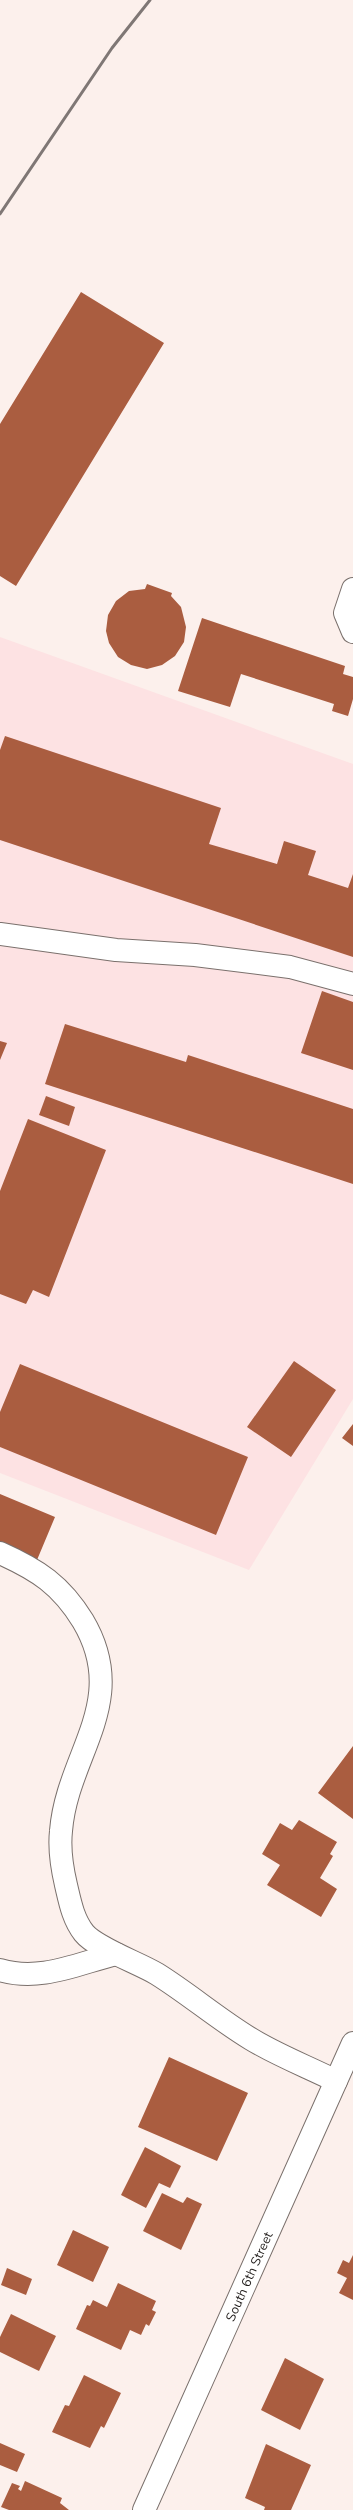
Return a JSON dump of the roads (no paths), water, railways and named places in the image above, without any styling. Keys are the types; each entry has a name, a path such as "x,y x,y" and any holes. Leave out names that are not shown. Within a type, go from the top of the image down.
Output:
{"street":[{"path":"353,590 345,613 353,632"},
{"path":"0,934 116,950 195,955 290,967 353,984"},
{"path":"0,1553 25,1564 50,1580 72,1604 95,1641 102,1676 97,1715 68,1796 61,1830 61,1863 71,1911 85,1934 116,1954 156,1973 251,2039 336,2081"},
{"path":"0,1970 18,1975 41,1975 116,1954"},
{"name":"South 6th Street","path":"144,2510 353,2042"}],"railway":[{"path":"0,214 112,48 150,0"}]}
